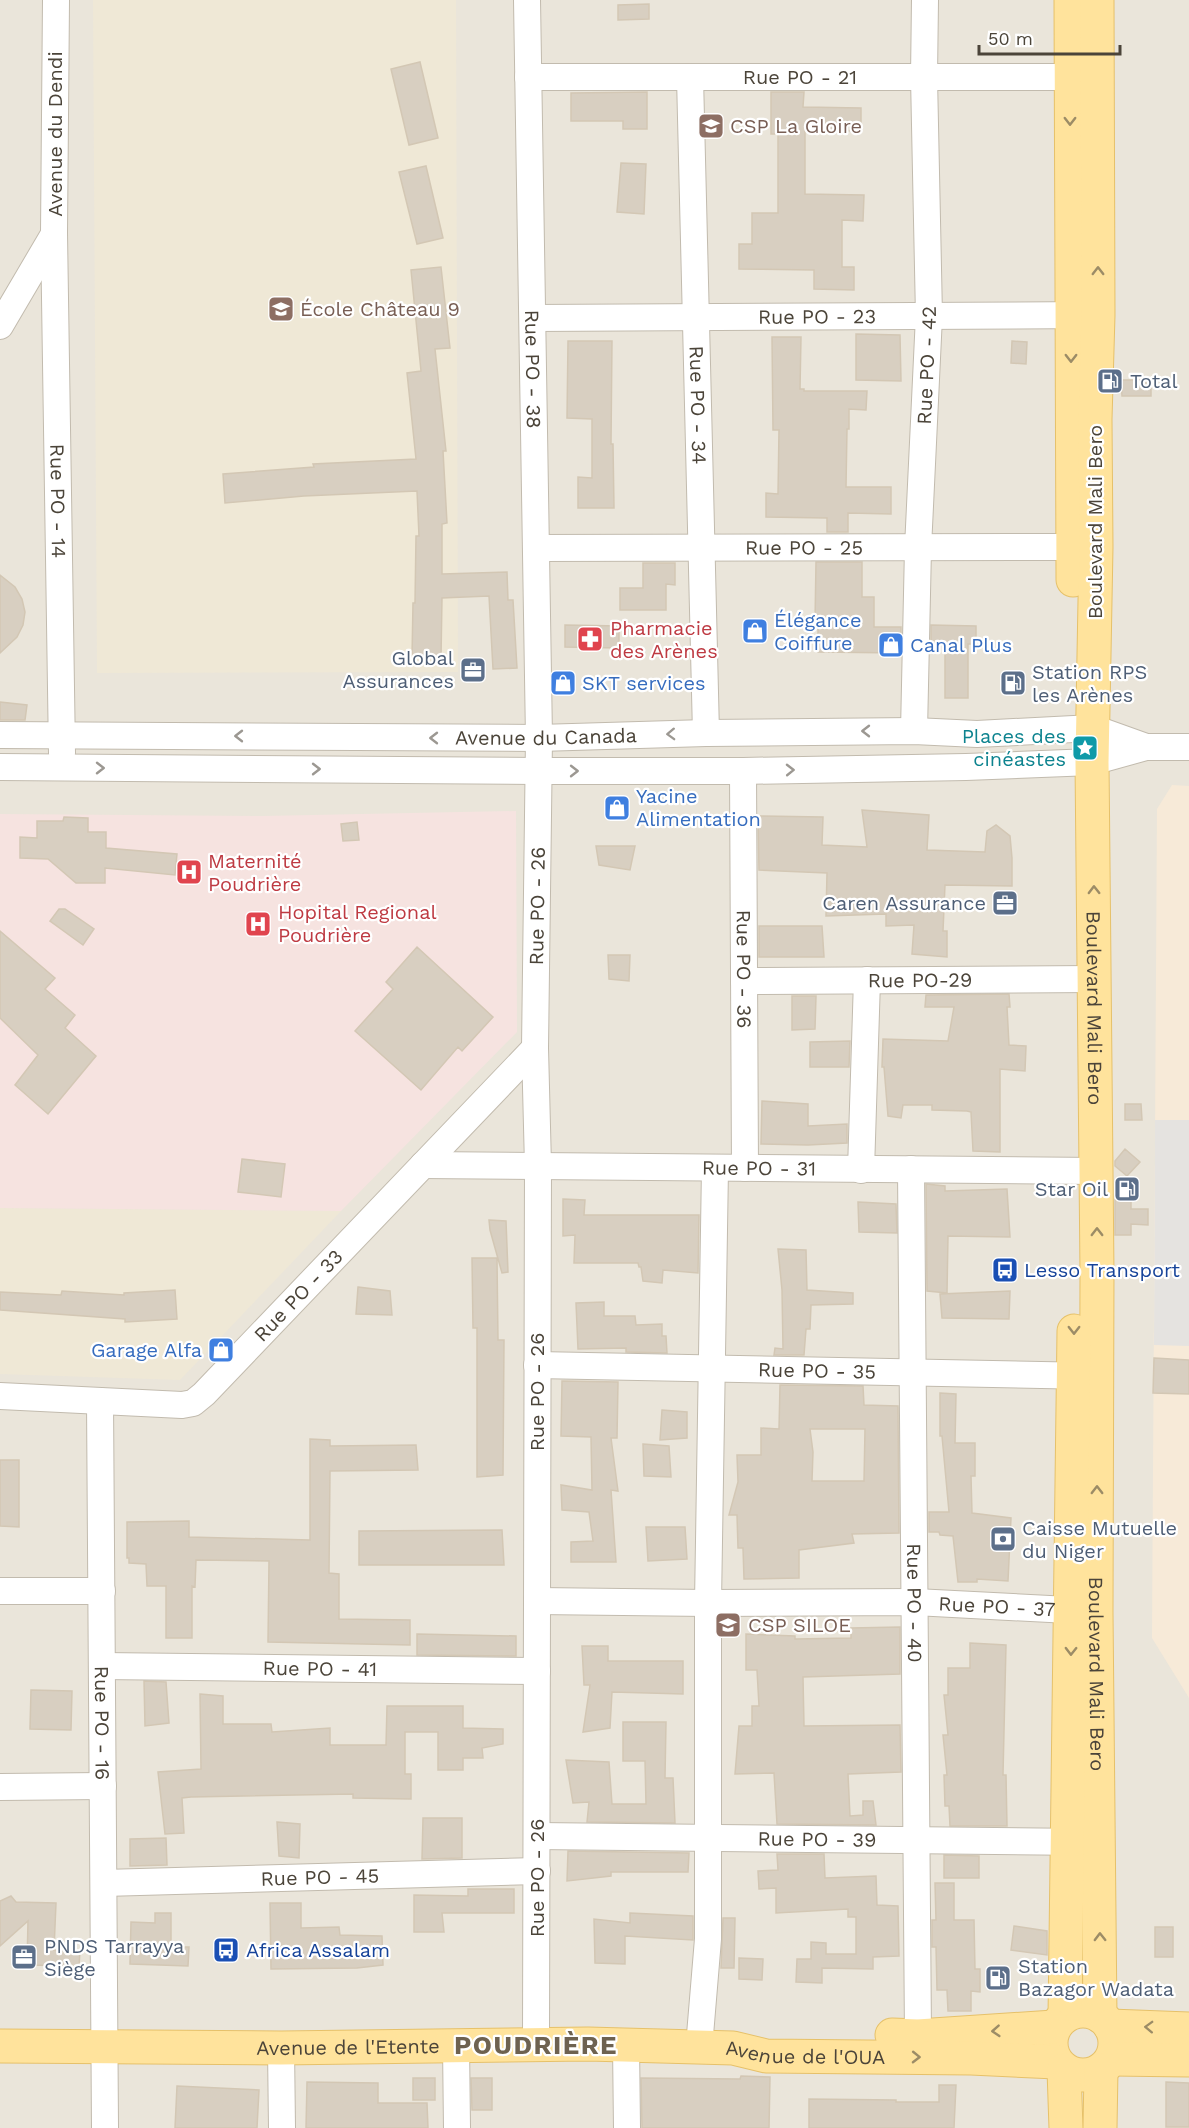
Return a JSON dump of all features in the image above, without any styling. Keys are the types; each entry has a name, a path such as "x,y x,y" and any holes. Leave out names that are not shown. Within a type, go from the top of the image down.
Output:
{"main road":[{"name":"Boulevard Mali Bero","path":"1060,2021 1083,1842 1086,1272 1082,762 1096,547 1095,419 1085,315 1070,77 1071,0"},
{"name":"Boulevard Mali Bero","path":"1083,729 1073,547 1085,315 1097,0"},
{"name":"Boulevard Mali Bero","path":"1083,1842 1105,2021"},
{"path":"1189,2029 1105,2021 1086,2011 1072,2013 1060,2021 1050,2041 1052,2056 1060,2066 1078,2076 1086,2076 1106,2065 1189,2060"},
{"name":"Avenue de l'OUA","path":"733,2048 764,2041 867,2035 918,2036 1060,2021"},
{"path":"1100,2128 1106,2065 1115,2044 1105,2021"},
{"name":"Avenue de l'Etente","path":"0,2046 281,2048 626,2045 733,2048"},
{"name":"Avenue de l'OUA","path":"733,2048 766,2056 971,2058 1060,2066"},
{"path":"1060,2066 1066,2128"}],"street":[{"name":"Avenue du Dendi","path":"0,326 54,233 56,0"},
{"name":"Rue PO - 38","path":"527,0 539,738"},
{"name":"Rue PO - 42","path":"915,731 918,548 929,316 924,77 925,0"},
{"name":"Rue PO - 21","path":"528,77 1070,77"},
{"name":"Rue PO - 34","path":"690,77 706,733"},
{"name":"Rue PO - 14","path":"54,233 63,735 61,767"},
{"name":"Rue PO - 23","path":"533,318 1085,315"},
{"name":"Rue PO - 25","path":"536,548 1073,547"},
{"name":"Avenue du Canada","path":"0,735 539,738 706,733 915,731 977,734 1083,729"},
{"path":"1083,729 1146,747 1189,747"},
{"name":"Rue PO - 26","path":"536,2045 538,1166 535,1048 539,738"},
{"name":"Avenue du Canada","path":"0,767 539,771 954,768 1082,762 1146,747"},
{"name":"Rue PO - 36","path":"743,771 745,1168"},
{"name":"Rue PO-29","path":"744,981 1083,979"},
{"path":"861,1170 867,980"},
{"name":"Rue PO - 33","path":"0,1396 182,1405 193,1403 535,1048"},
{"name":"Rue PO - 31","path":"423,1166 1085,1171"},
{"path":"699,2047 708,1939 708,1603 715,1168"},
{"name":"Rue PO - 40","path":"911,1169 918,2036"},
{"name":"Rue PO - 35","path":"537,1365 1086,1376"},
{"name":"Rue PO - 16","path":"100,1401 105,2128"},
{"path":"0,1591 102,1591"},
{"name":"Rue PO - 37","path":"537,1601 915,1602 1084,1611"},
{"name":"Rue PO - 41","path":"102,1666 537,1671"},
{"path":"0,1786 103,1786"},
{"name":"Rue PO - 39","path":"537,1836 1083,1842"},
{"name":"Rue PO - 45","path":"104,1883 537,1871"},
{"path":"456,2045 457,2128"},
{"path":"626,2045 627,2128"},
{"path":"281,2048 282,2128"}],"shaded area":[{"path":"0,0 1189,0 1189,2128 0,2128"},
{"path":"93,0 456,0 458,672 97,673"},
{"path":"1172,785 1189,786 1189,1698 1152,1638 1157,809"},
{"name":"Hopital Regional Poudrière","path":"516,811 517,1032 341,1211 0,1208 0,814 263,816"},
{"path":"1155,1120 1189,1120 1189,1346 1154,1345"},
{"path":"0,1208 341,1211 180,1380 0,1374"}],"building":[{"path":"649,4 649,19 618,20 618,5"},
{"path":"420,62 438,138 409,145 391,69"},
{"path":"647,92 647,129 623,129 623,121 571,121 571,93"},
{"path":"771,92 804,92 803,107 861,108 861,131 805,130 805,194 864,195 863,221 842,220 842,267 854,267 854,290 814,289 814,270 739,269 739,244 752,244 752,213 778,213 778,134 771,134"},
{"path":"621,163 646,164 644,214 617,212"},
{"path":"426,166 443,238 417,244 399,172"},
{"path":"441,267 450,348 435,349 446,451 443,451 447,523 442,524 442,574 507,572 508,600 513,600 517,668 493,669 489,596 442,598 441,658 412,657 416,536 419,536 417,491 304,496 225,503 223,474 314,467 313,464 416,459 407,373 421,371 411,270"},
{"path":"856,334 900,335 901,381 856,380"},
{"path":"772,337 801,337 800,389 804,391 867,391 866,410 849,409 846,487 891,487 891,514 848,513 848,532 827,532 827,518 766,517 766,493 778,494 779,430 773,430"},
{"path":"568,341 612,341 611,444 613,444 614,508 578,508 578,477 592,478 592,419 567,418"},
{"path":"1012,341 1027,342 1026,364 1011,363"},
{"path":"1121,380 1151,380 1151,396 1122,396"},
{"path":"816,562 862,562 862,597 874,597 874,627 901,627 901,653 818,652 818,622 815,622"},
{"path":"643,563 675,563 675,585 666,584 666,610 620,610 620,588 643,588"},
{"path":"0,575 15,587 22,599 25,612 23,625 17,637 0,653"},
{"path":"565,625 619,626 619,648 565,647"},
{"path":"931,625 976,626 976,644 968,644 968,698 945,698 945,644 931,644"},
{"path":"0,702 27,705 25,720 0,720"},
{"path":"862,810 929,815 927,850 985,852 987,831 996,825 1010,836 1012,886 945,885 943,931 947,931 947,957 912,954 914,925 886,926 886,914 826,916 827,873 759,870 758,816 823,817 822,845 867,847"},
{"path":"64,817 88,818 88,832 106,832 106,848 177,854 175,875 105,868 105,883 76,883 48,859 20,858 20,837 37,838 37,821 63,821"},
{"path":"357,822 359,840 343,841 341,824"},
{"path":"596,846 635,846 630,870 599,865"},
{"path":"59,909 65,909 94,929 83,945 50,921"},
{"path":"759,926 822,926 824,957 759,957"},
{"path":"0,931 55,978 45,989 75,1015 65,1028 96,1056 48,1114 15,1085 38,1055 0,1018"},
{"path":"417,947 493,1017 462,1051 458,1047 421,1090 355,1031 393,989 386,982"},
{"path":"608,955 630,955 629,981 609,979"},
{"path":"1009,994 1010,1007 1007,1007 1009,1045 1026,1046 1025,1071 1000,1069 1000,1152 973,1151 971,1112 932,1110 932,1105 903,1105 901,1118 888,1116 884,1067 882,1067 883,1039 948,1041 954,1007 925,1007 926,995"},
{"path":"792,996 816,996 815,1029 792,1030"},
{"path":"850,1041 849,1067 810,1067 810,1042"},
{"path":"762,1101 808,1104 808,1126 847,1124 847,1143 761,1144"},
{"path":"1125,1104 1141,1104 1142,1120 1125,1120"},
{"path":"1125,1149 1140,1162 1127,1176 1115,1166 1115,1161"},
{"path":"242,1159 285,1164 281,1197 238,1192"},
{"path":"926,1184 945,1186 945,1191 1007,1189 1010,1237 948,1236 947,1293 927,1291"},
{"path":"563,1199 585,1200 584,1215 699,1215 698,1273 663,1270 662,1283 643,1281 641,1267 638,1263 574,1263 575,1235 563,1236"},
{"path":"1115,1200 1131,1200 1131,1209 1148,1209 1148,1225 1131,1224 1131,1235 1115,1235"},
{"path":"858,1202 896,1204 897,1233 859,1232"},
{"path":"489,1220 506,1221 508,1272 502,1273"},
{"path":"778,1249 806,1250 807,1290 853,1293 853,1304 811,1305 810,1329 806,1329 804,1355 774,1355 775,1348 783,1349 782,1290"},
{"path":"472,1258 497,1258 498,1340 504,1340 503,1475 477,1477 477,1328 473,1328"},
{"path":"358,1287 390,1291 392,1315 356,1314"},
{"path":"175,1290 177,1319 125,1322 125,1319 0,1310 0,1292 61,1295 62,1291 124,1295 124,1293"},
{"path":"1010,1291 1009,1319 942,1318 940,1294"},
{"path":"604,1302 604,1316 635,1316 636,1325 662,1324 662,1336 666,1336 667,1353 626,1352 626,1348 578,1349 576,1303"},
{"path":"1154,1358 1189,1360 1189,1394 1153,1393"},
{"path":"562,1381 618,1382 617,1438 611,1438 618,1491 611,1490 616,1562 571,1562 571,1542 593,1541 589,1512 562,1510 561,1485 592,1490 591,1437 561,1436"},
{"path":"780,1385 863,1386 864,1405 898,1406 899,1533 852,1534 854,1543 799,1550 799,1578 744,1579 743,1548 738,1548 737,1515 729,1515 738,1482 737,1455 761,1455 761,1428 779,1429","holes":["810,1429 865,1429 864,1481 812,1481 813,1452"]},
{"path":"940,1393 956,1394 955,1443 975,1443 975,1476 971,1476 972,1513 1011,1518 1008,1581 977,1579 977,1582 958,1582 953,1536 929,1532 929,1512 949,1512 942,1436 940,1436"},
{"path":"662,1410 687,1412 687,1438 660,1440"},
{"path":"310,1439 330,1440 330,1446 416,1445 418,1470 330,1471 329,1573 339,1574 339,1619 410,1620 410,1645 268,1642 269,1561 196,1560 195,1587 192,1586 192,1638 166,1638 166,1586 147,1586 146,1564 129,1563 127,1522 189,1521 189,1537 310,1540"},
{"path":"643,1444 669,1446 671,1477 644,1476"},
{"path":"0,1460 19,1460 19,1527 0,1526"},
{"path":"646,1527 685,1527 687,1559 648,1561"},
{"path":"502,1530 504,1565 359,1565 359,1531"},
{"path":"900,1627 900,1674 803,1677 804,1726 900,1725 901,1772 848,1774 850,1816 863,1815 863,1801 873,1801 876,1825 777,1824 774,1773 735,1774 739,1726 752,1726 752,1706 759,1706 757,1670 746,1670 746,1634 795,1636 795,1639 851,1638 851,1628"},
{"path":"417,1634 516,1636 516,1656 417,1655"},
{"path":"970,1643 1006,1645 1003,1775 1006,1775 1007,1826 950,1826 949,1806 945,1806 944,1775 947,1775 943,1735 948,1735 944,1695 948,1695 948,1668 970,1668"},
{"path":"582,1646 608,1646 608,1661 683,1661 683,1694 612,1692 610,1728 583,1732 590,1685 584,1685"},
{"path":"144,1681 166,1682 169,1723 145,1726"},
{"path":"31,1690 72,1691 71,1730 30,1729"},
{"path":"200,1694 223,1696 223,1724 271,1724 272,1732 330,1728 330,1745 386,1745 387,1706 463,1706 463,1728 503,1729 503,1744 482,1748 483,1758 463,1758 463,1770 438,1770 438,1732 405,1732 405,1774 411,1774 411,1799 353,1798 353,1794 182,1798 184,1833 165,1834 158,1772 201,1769"},
{"path":"623,1722 666,1722 665,1778 673,1778 675,1823 587,1822 589,1802 573,1803 566,1760 609,1762 612,1804 646,1804 645,1761 623,1761"},
{"path":"423,1818 462,1818 462,1858 422,1859"},
{"path":"277,1822 300,1824 299,1858 279,1856"},
{"path":"166,1838 167,1865 130,1866 130,1839"},
{"path":"568,1851 689,1853 688,1872 611,1872 611,1876 567,1881"},
{"path":"777,1854 824,1854 825,1878 876,1876 877,1905 898,1906 899,1956 873,1957 873,1969 822,1968 822,1983 796,1982 797,1959 811,1959 811,1942 826,1943 826,1954 856,1954 856,1917 848,1917 848,1909 776,1913 776,1888 759,1889 758,1871 778,1870"},
{"path":"944,1855 979,1856 979,1878 944,1878"},
{"path":"935,1883 954,1883 954,1920 974,1920 975,1969 980,1969 980,1992 971,1991 971,2011 948,2011 947,1990 937,1990 936,1947 932,1947 932,1920 936,1920"},
{"path":"468,1889 514,1889 514,1913 442,1913 444,1932 414,1932 414,1895 468,1896"},
{"path":"11,1896 16,1902 56,1903 54,1950 80,1951 79,1966 27,1965 28,1921 0,1946 0,1901"},
{"path":"270,1903 301,1903 301,1928 339,1927 340,1935 382,1936 383,1965 357,1968 271,1969"},
{"path":"155,1913 171,1913 171,1947 189,1947 188,1966 130,1964 131,1922 155,1923"},
{"path":"630,1913 693,1916 693,1940 625,1936 625,1964 595,1963 594,1919 630,1923"},
{"path":"723,1918 735,1918 734,1968 721,1968"},
{"path":"1014,1926 1047,1931 1047,1955 1011,1950"},
{"path":"1155,1927 1173,1927 1173,1957 1155,1957"},
{"path":"739,1958 763,1959 762,1980 739,1979"},
{"path":"741,2076 770,2077 769,2128 642,2128 641,2078 740,2079"},
{"path":"413,2078 435,2078 435,2100 413,2100"},
{"path":"471,2078 492,2078 492,2110 472,2110"},
{"path":"307,2082 378,2083 378,2103 427,2103 428,2128 306,2128"},
{"path":"1166,2082 1189,2083 1189,2127 1166,2127"},
{"path":"939,2085 956,2085 954,2128 809,2128 809,2099 939,2102"},
{"path":"177,2086 259,2090 257,2128 175,2128"}],"place":[{"name":"CSP La Gloire","path":"711,126"},
{"name":"École Château 9","path":"281,309"},
{"name":"Total","path":"1110,381"},
{"name":"Élégance Coiffure","path":"755,631"},
{"name":"Pharmacie des Arènes","path":"590,639"},
{"name":"Canal Plus","path":"891,645"},
{"name":"Global Assurances","path":"473,670"},
{"name":"SKT services","path":"563,683"},
{"name":"Station RPS les Arènes","path":"1013,683"},
{"name":"Places des cinéastes","path":"1085,748"},
{"name":"Yacine Alimentation","path":"617,808"},
{"name":"Maternité Poudrière","path":"189,872"},
{"name":"Caren Assurance","path":"1005,903"},
{"name":"Hopital Regional Poudrière","path":"258,924"},
{"name":"Star Oil","path":"1127,1189"},
{"name":"Lesso Transport","path":"1005,1270"},
{"name":"Garage Alfa","path":"221,1350"},
{"name":"Caisse Mutuelle du Niger","path":"1003,1539"},
{"name":"CSP SILOE","path":"728,1625"},
{"name":"Africa Assalam","path":"226,1950"},
{"name":"PNDS Tarrayya Siège","path":"24,1957"},
{"name":"Station Bazagor Wadata","path":"998,1978"}],"district":[{"name":"POUDRIÈRE","path":"536,2045"}]}
